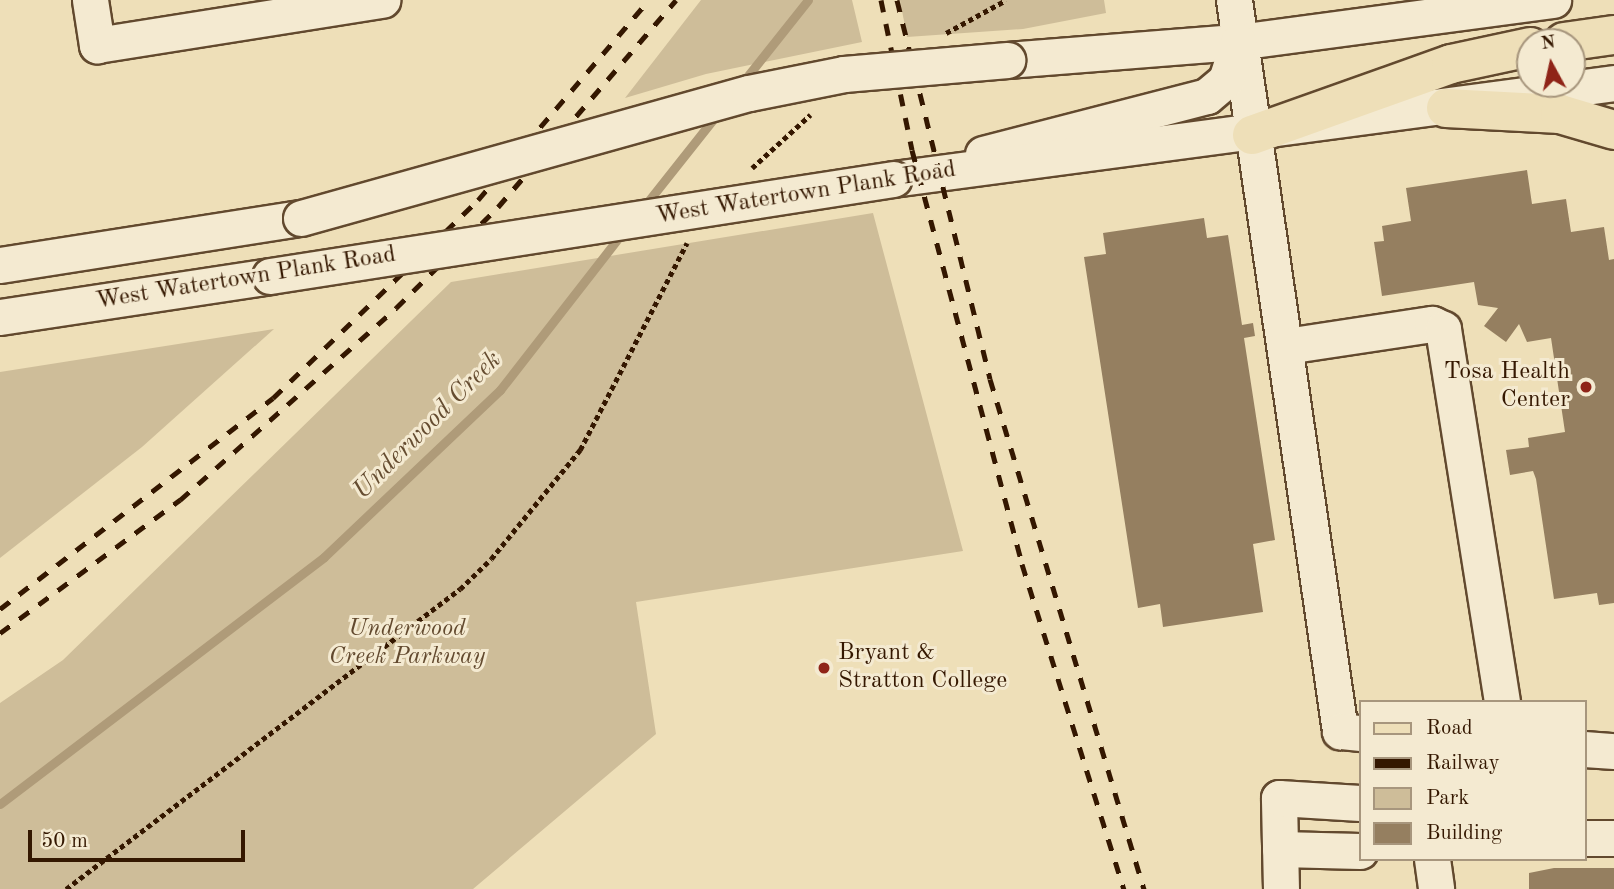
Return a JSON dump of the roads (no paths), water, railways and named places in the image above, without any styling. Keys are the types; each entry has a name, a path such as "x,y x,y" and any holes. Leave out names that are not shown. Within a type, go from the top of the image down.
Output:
{"main road":[{"path":"1586,38 1614,34"},
{"path":"1252,135 1451,64 1516,50"},
{"path":"1446,108 1560,114 1614,130"}],"street":[{"path":"90,0 97,45 382,0"},
{"path":"1234,0 1340,731 1358,733"},
{"path":"0,265 301,218 750,93 844,74 1238,42 1553,0"},
{"path":"940,173 1012,142 1207,96 1226,80 1238,42"},
{"name":"West Watertown Plank Road","path":"0,317 893,179 1252,135 1614,83"},
{"path":"1286,346 1432,324 1443,329 1502,700"},
{"path":"1586,749 1614,751"},
{"path":"1281,889 1279,798 1358,803"},
{"path":"1586,838 1614,838"},
{"path":"1280,849 1358,851"},
{"path":"1432,861 1436,889"}],"waterway":[{"name":"Underwood Creek","path":"742,83 808,0"},
{"name":"Underwood Creek","path":"642,209 718,113"},
{"name":"Underwood Creek","path":"0,804 324,557 500,390 624,231"}],"railway":[{"path":"0,609 273,398 478,200 649,0"},
{"path":"0,633 180,500 396,308 498,207 676,0"},
{"path":"881,0 912,150 1022,564 1124,889"},
{"path":"897,0 990,379 1144,889"}],"place":[{"name":"Tosa Health Center","path":"1586,387"},
{"name":"Bryant & Stratton College","path":"824,668"}],"park label":[{"name":"Underwood Creek Parkway","path":"407,644"}]}
